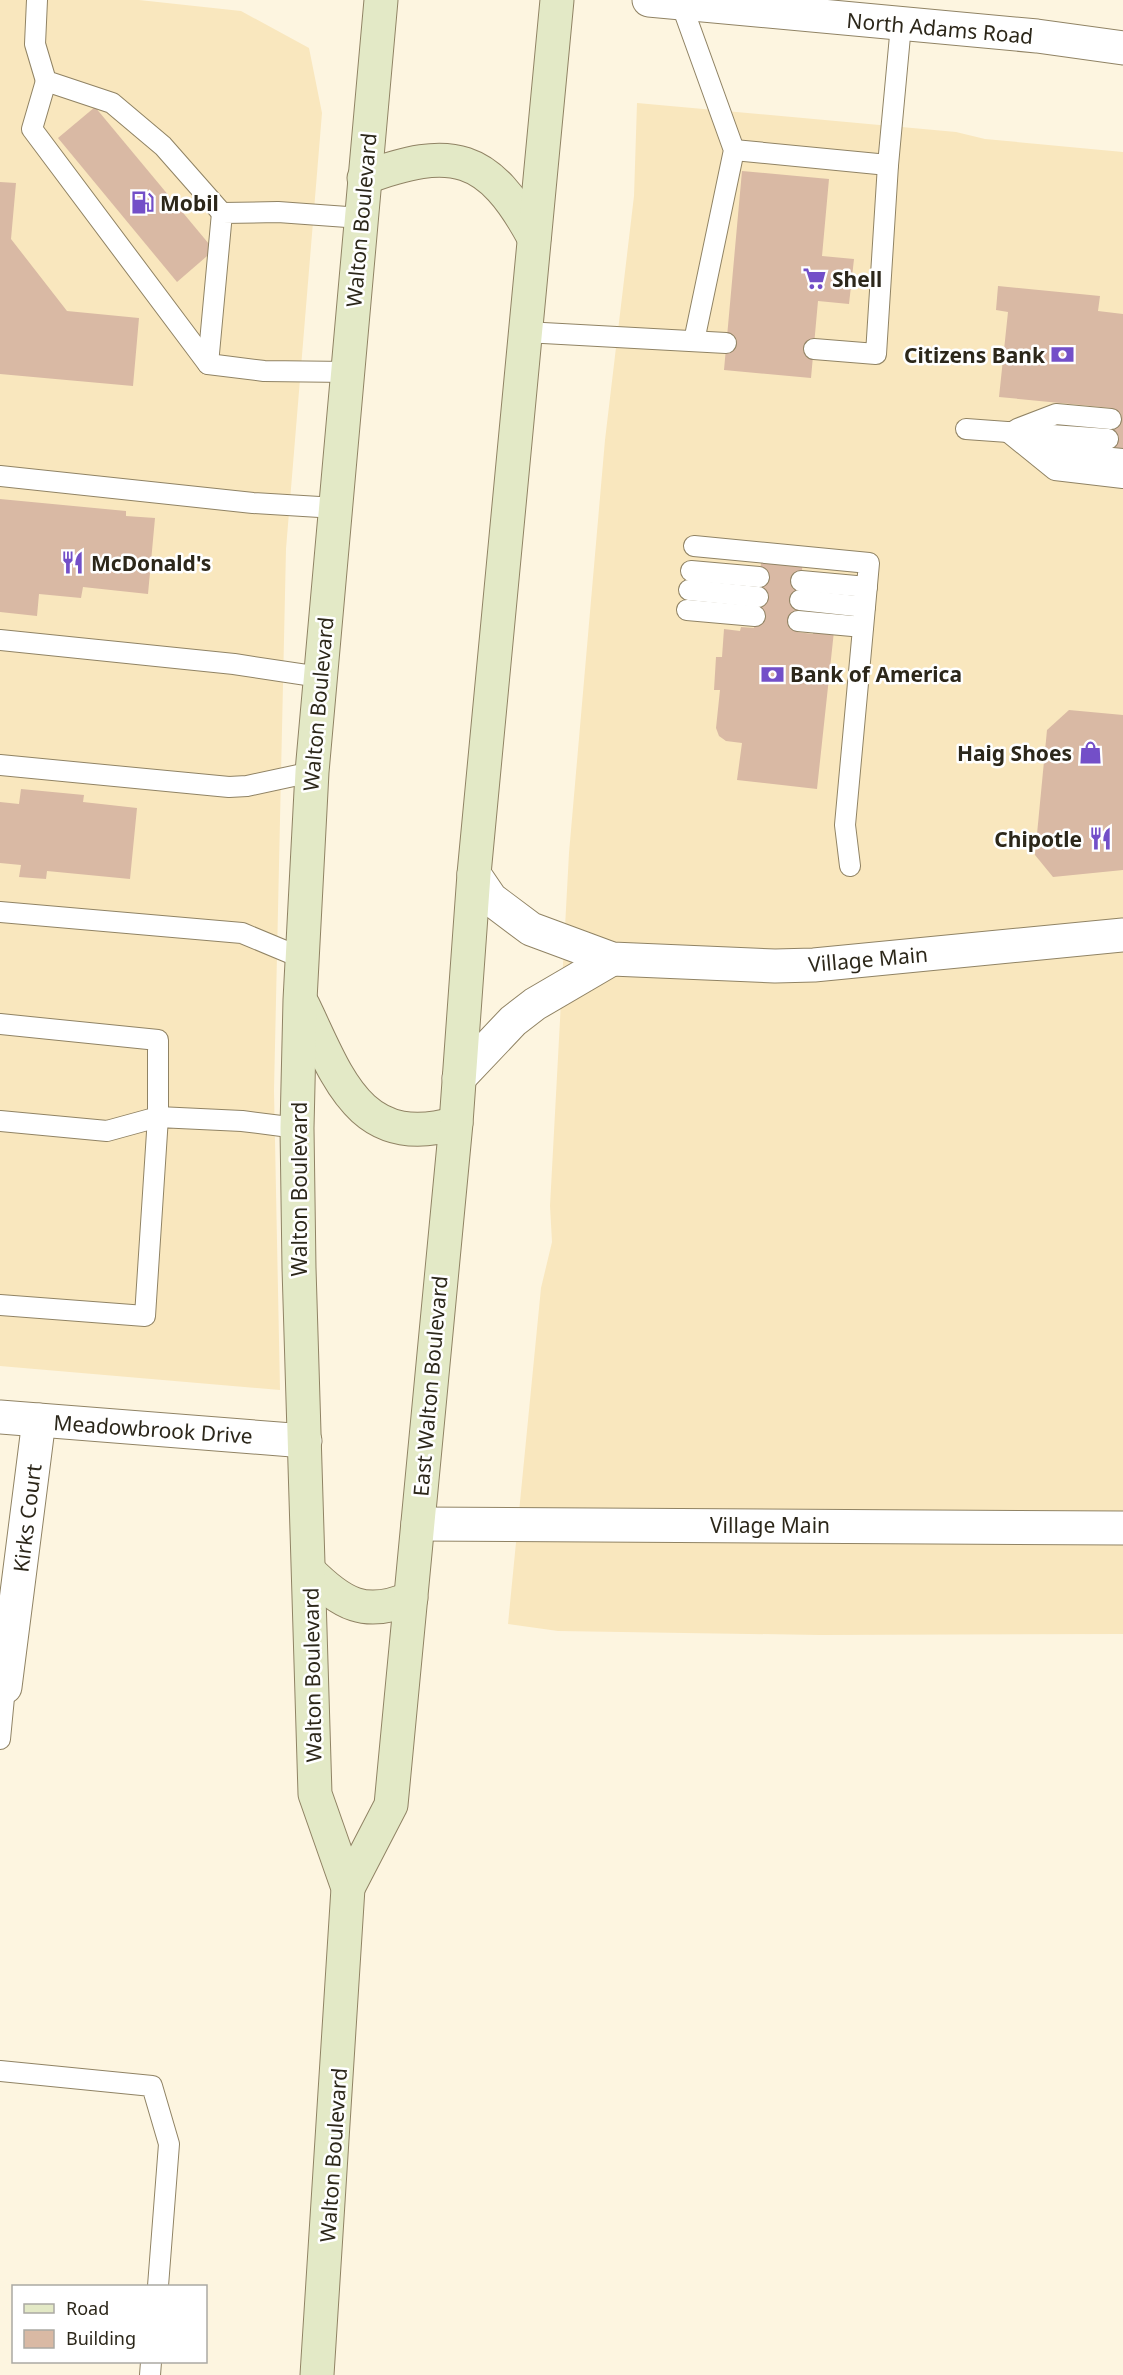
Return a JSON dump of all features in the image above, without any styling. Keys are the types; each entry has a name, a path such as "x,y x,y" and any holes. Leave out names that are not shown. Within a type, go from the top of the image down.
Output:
{"main road":[{"name":"Walton Boulevard","path":"317,2375 348,1888 315,1794 299,1268 297,1128 300,1000 312,772 381,0"},
{"path":"474,874 557,0"},
{"path":"364,178 405,164 422,161 451,160 466,164 479,170 506,191 534,238"},
{"name":"East Walton Boulevard","path":"348,1888 391,1805 456,1123 474,874"},
{"path":"300,1000 340,1082 372,1116 386,1125 402,1130 420,1131 456,1123"},
{"path":"309,1571 330,1592 364,1608 394,1605 411,1598"}],"street":[{"name":"North Adams Road","path":"649,0 1037,36 1123,48"},
{"name":"Village Main","path":"474,874 491,899 531,929 612,959 742,965 814,965 1123,935"},
{"path":"459,1078 513,1021 535,1004 612,959"},
{"name":"Meadowbrook Drive","path":"0,1418 305,1440"},
{"name":"Kirks Court","path":"3,1687 39,1420"},
{"name":"Village Main","path":"418,1524 1122,1521"}],"lane":[{"path":"37,0 35,44 46,81 32,129 208,363 264,371 348,372"},
{"path":"681,3 734,150 694,341"},
{"path":"814,349 876,354 888,165 901,25"},
{"path":"46,81 112,103 163,146 222,213 208,363"},
{"path":"734,150 888,165"},
{"path":"222,213 278,212 361,218"},
{"path":"525,332 726,343"},
{"path":"1008,432 1056,414 1111,419"},
{"path":"966,429 1108,439"},
{"path":"1008,432 1052,452 1123,459"},
{"path":"1008,432 1055,470 1123,478"},
{"path":"0,476 254,503 336,508"},
{"path":"693,546 869,563 845,825 850,866"},
{"path":"690,581 758,587"},
{"path":"865,607 800,591 867,587"},
{"path":"687,610 755,616"},
{"path":"798,621 863,627"},
{"path":"0,640 234,664 320,677"},
{"path":"0,765 229,787 247,786 312,772"},
{"path":"0,912 242,933 302,958"},
{"path":"0,1024 158,1040 158,1117 145,1316 0,1305"},
{"path":"0,1121 107,1131 158,1117 242,1121 297,1128"},
{"path":"0,1739 3,1687"},
{"path":"0,2071 152,2086 169,2144 158,2285"}],"shaded area":[{"path":"0,0 139,0 241,11 309,48 322,113 286,549 274,1091 280,1390 0,1366"},
{"path":"637,103 956,132 985,139 1123,152 1123,1634 820,1635 558,1631 508,1624 541,1288 552,1242 550,1206 569,853 605,440 634,196"}],"building":[{"path":"95,107 214,250 177,282 58,138"},
{"path":"742,171 829,179 822,256 854,259 849,304 818,301 811,378 724,370"},
{"path":"0,182 16,183 11,239 67,311 139,318 133,386 0,374"},
{"name":"Citizens Bank","path":"998,286 1100,296 1098,311 1123,314 1123,456 1107,454 1112,408 999,397 1008,312 996,310"},
{"path":"0,499 126,511 126,516 155,518 148,594 83,587 81,598 39,594 37,616 0,612"},
{"name":"Bank of America","path":"762,554 803,558 797,632 813,634 813,629 834,631 817,789 737,780 742,743 726,741 719,736 716,728 720,690 714,690 716,657 722,657 724,629 740,631 741,627 754,628"},
{"path":"1069,710 1123,715 1123,870 1053,877 1035,855 1047,730"},
{"path":"21,789 84,795 83,802 137,808 130,879 47,871 46,879 19,877 21,865 0,863 0,802 19,804"}],"place":[{"name":"Mobil","path":"142,203"},
{"name":"Shell","path":"814,279"},
{"name":"Citizens Bank","path":"1063,355"},
{"name":"McDonald's","path":"73,563"},
{"name":"Bank of America","path":"772,674"},
{"name":"Haig Shoes","path":"1090,753"},
{"name":"Chipotle","path":"1100,839"}]}
